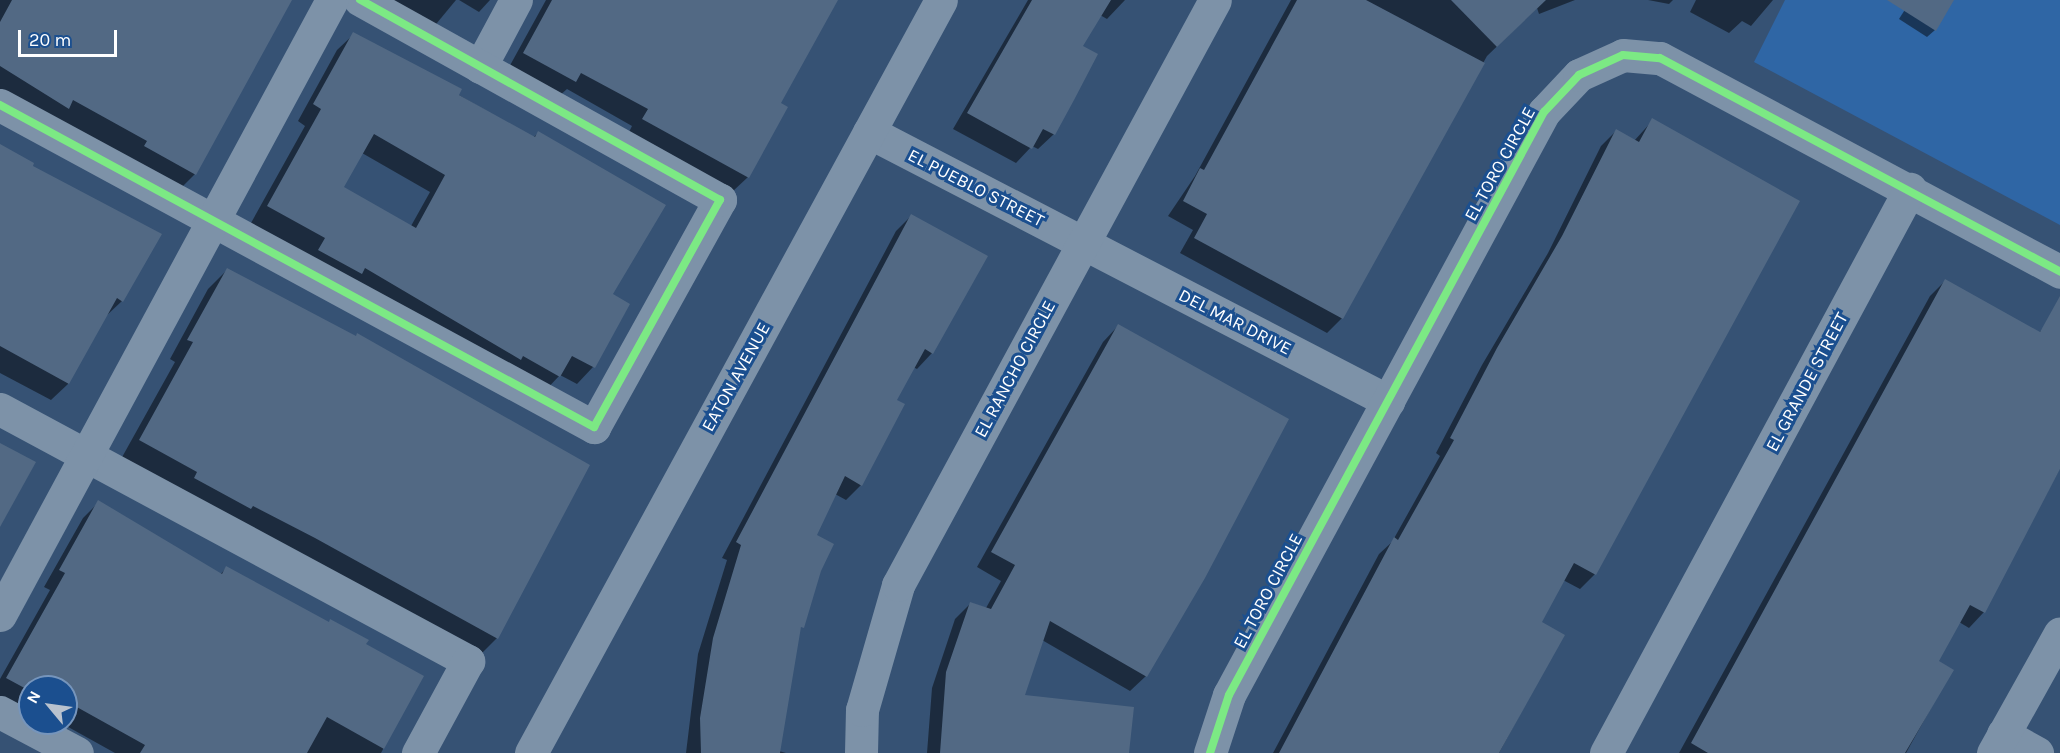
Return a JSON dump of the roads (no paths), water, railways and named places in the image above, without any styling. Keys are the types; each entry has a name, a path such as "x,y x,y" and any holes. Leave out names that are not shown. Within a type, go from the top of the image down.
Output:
{"street":[{"path":"0,615 332,0"},
{"path":"0,105 594,427 720,200 360,0"},
{"path":"480,67 516,0"},
{"name":"EATON AVENUE","path":"531,753 941,0"},
{"name":"EL RANCHO CIRCLE","path":"861,753 862,710 898,585 1215,0"},
{"name":"EL TORO CIRCLE","path":"1210,753 1229,695 1544,112 1579,75 1623,55 1660,58 1910,189 2060,272"},
{"name":"EL PUEBLO STREET","path":"869,132 1083,243"},
{"name":"EL GRANDE STREET","path":"1606,753 1910,189"},
{"name":"DEL MAR DRIVE","path":"1083,243 1388,401"},
{"path":"0,409 468,661 418,753"},
{"path":"2037,753 1998,743 2060,633"},
{"path":"0,712 77,753"}]}
